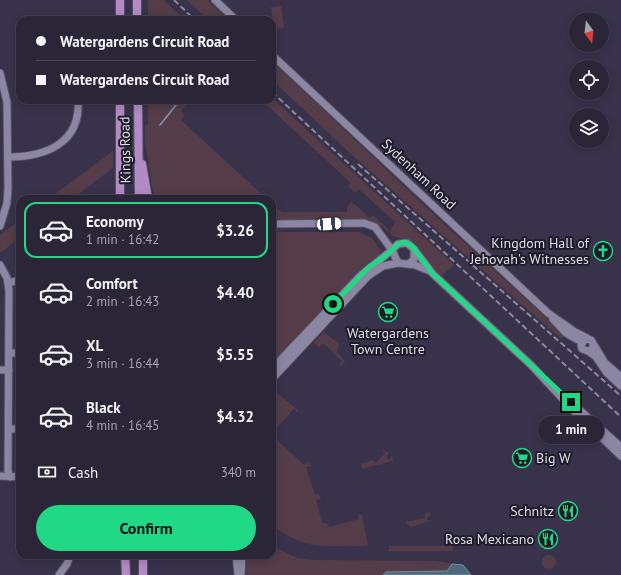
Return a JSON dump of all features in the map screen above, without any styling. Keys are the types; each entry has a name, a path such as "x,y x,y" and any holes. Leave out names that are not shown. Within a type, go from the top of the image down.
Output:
{"main road":[{"path":"120,0 120,16"},
{"path":"137,0 137,16"},
{"name":"Kings Road","path":"120,104 120,195"},
{"name":"Kings Road","path":"138,104 139,195"},
{"path":"138,144 147,195"},
{"path":"125,559 126,575"},
{"path":"143,559 143,575"}],"street":[{"path":"215,0 232,16"},
{"name":"Sydenham Road","path":"276,59 548,313 575,332 587,338"},
{"path":"0,73 7,102 8,157 8,196 0,226"},
{"path":"8,157 26,157 40,154 65,139 77,121 78,104"},
{"path":"276,224 356,222 370,224 396,241 410,244 433,274 557,391 621,447"},
{"path":"378,230 392,250 398,263"},
{"path":"276,365 360,275 398,244 404,242"},
{"path":"410,264 414,259 414,248"},
{"path":"276,375 368,276 383,266 398,263 410,264 422,267 433,274"},
{"path":"0,265 6,274 8,283 9,444 12,468 10,476"},
{"path":"8,283 16,281"},
{"name":"Sydenham Road","path":"548,313 560,328 575,338 581,345"},
{"path":"621,377 605,363 591,340 587,338 583,340 581,345 584,350 596,357 607,372 621,386"},
{"path":"588,351 591,350 594,345"},
{"path":"9,353 16,353"},
{"path":"0,370 9,370"},
{"path":"557,391 577,414 621,456"},
{"path":"9,429 16,429"},
{"path":"0,476 16,477"},
{"path":"59,575 69,559"},
{"path":"237,559 239,575"},
{"path":"239,575 241,559"}],"shaded area":[{"path":"148,0 164,0 181,16 148,16"},
{"path":"187,0 207,0 224,16 204,16"},
{"path":"281,6 284,28 276,29 276,16 272,16 271,7"},
{"path":"276,65 417,199 565,335 561,339 351,154 276,84"},
{"path":"276,102 454,265 440,277 413,242 393,236 381,226 370,221 276,220 276,207 282,212 347,212 347,207 352,202 370,218 373,215 390,231 395,222 359,189 355,193 348,186 351,183 265,104 276,104"},
{"path":"148,104 186,104 181,112 185,115 181,120 263,195 153,195 145,142 145,125 148,124"},
{"path":"113,151 113,168 77,195 53,195"},
{"path":"16,223 16,241 0,253 0,235"},
{"path":"276,232 358,232 372,238 381,250 379,254 381,256 364,268 276,362"},
{"path":"324,332 339,344 337,352 345,361 341,365 339,365 342,361 323,343 319,347 314,342"},
{"path":"276,392 298,410 298,413 294,409 276,429"},
{"path":"276,439 304,465 308,462 311,466 306,467 315,495 319,494 321,499 316,500 322,523 327,523 329,527 359,519 358,514 362,515 368,545 323,546 307,544 276,528"},
{"path":"382,449 389,453 386,457 389,460 392,456 393,461 362,469 361,464 372,460 376,463 385,453"},
{"path":"429,512 431,515 427,517 428,521 432,520 431,521 410,527 406,522 425,518 425,513"},
{"path":"389,546 453,546 453,551 389,551"},
{"path":"276,548 297,558 311,560 435,561 463,565 471,575 246,575 247,559 276,559"},
{"path":"549,555 554,557 556,562 554,567 549,569 544,567 542,562 544,557"}],"water":[{"path":"452,564 463,565 471,575 383,575 386,572 447,571"}],"waterway":[{"path":"160,125 177,104"}],"railway":[{"path":"174,0 191,16"},
{"path":"276,96 621,417"},
{"path":"358,164 621,396"}],"place":[{"name":"Kingdom Hall of Jehovah's Witnesses","path":"603,251"},
{"name":"Watergardens Town Centre","path":"388,312"},
{"name":"Big W","path":"522,458"},
{"name":"Schnitz","path":"568,511"},
{"name":"Rosa Mexicano","path":"548,539"}],"route":[{"path":"333,304 360,275 388,254 395,246 401,242 410,244 433,274 557,391 571,402"}]}
